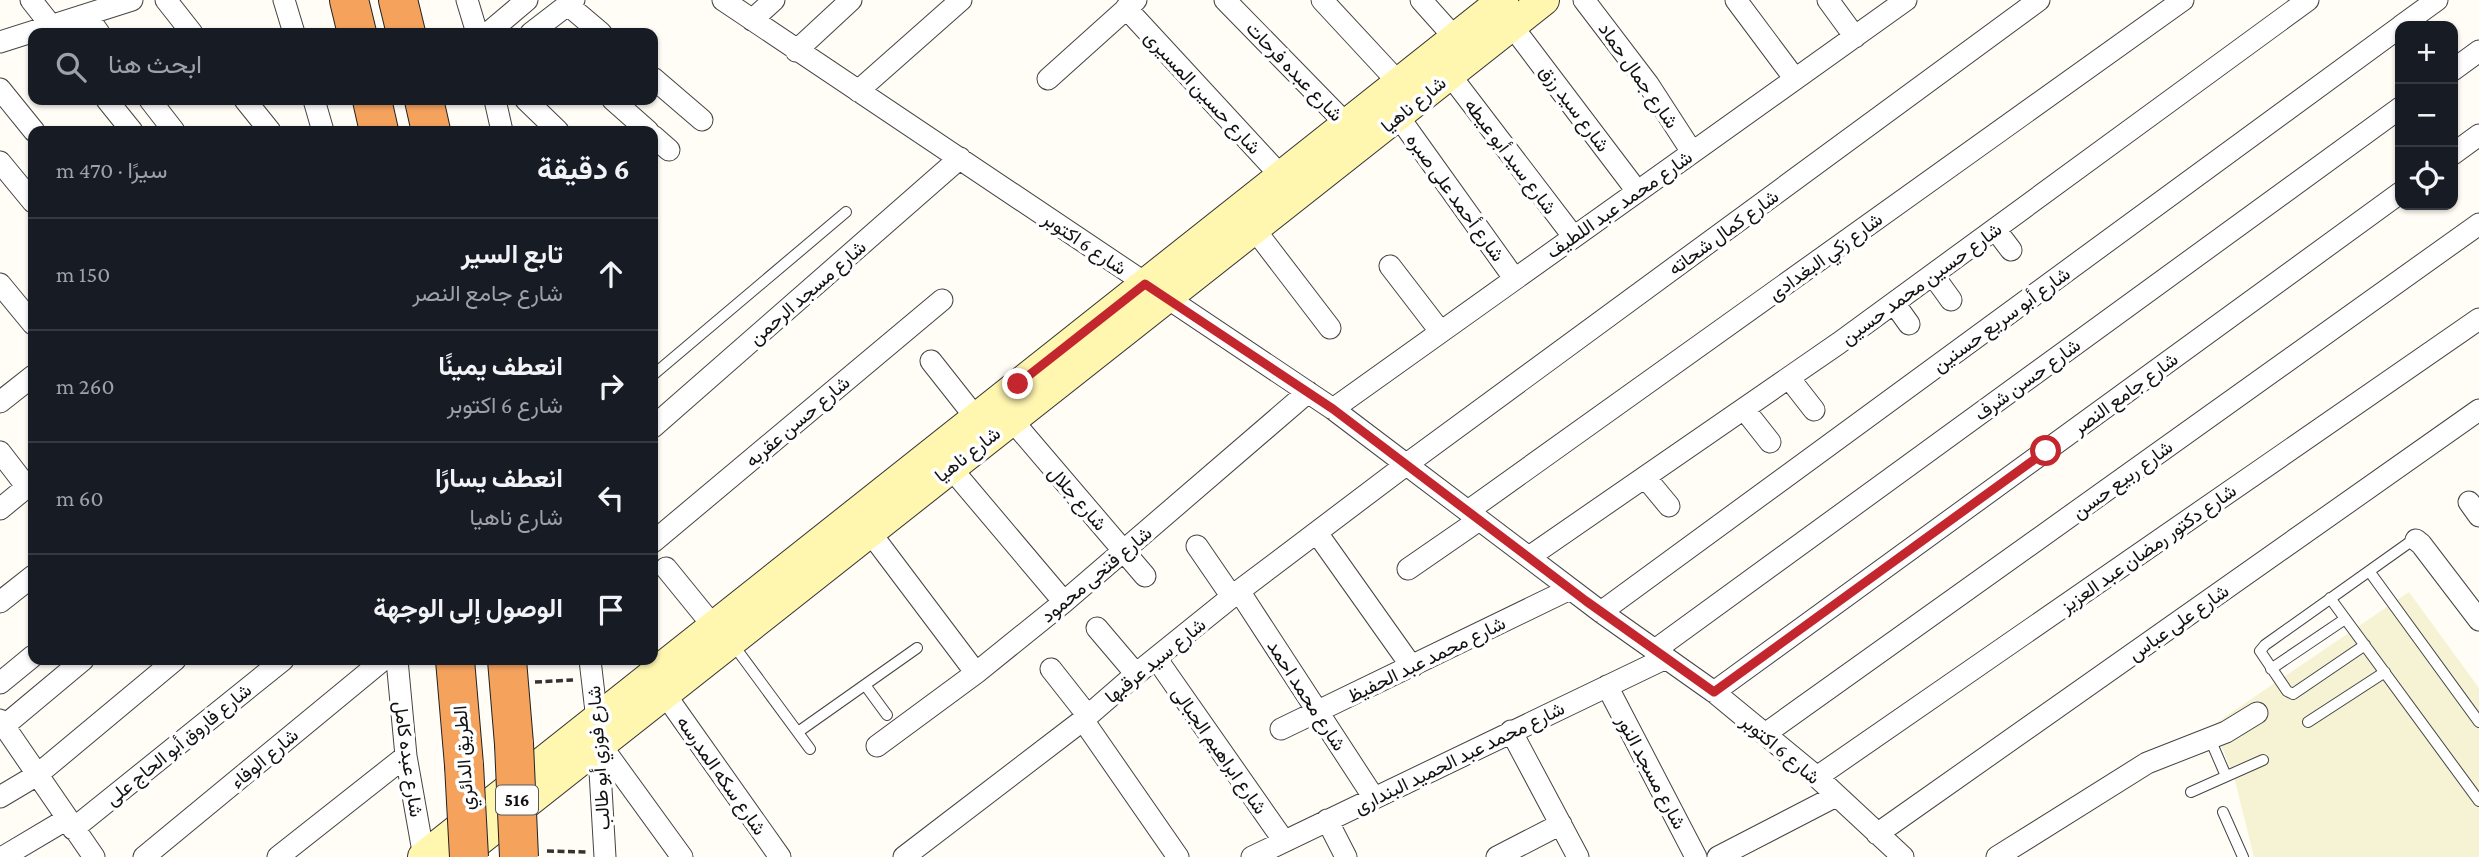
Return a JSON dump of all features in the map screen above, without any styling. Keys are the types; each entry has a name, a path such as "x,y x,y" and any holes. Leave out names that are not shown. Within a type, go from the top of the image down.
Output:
{"highway":[{"path":"349,0 356,28"},
{"path":"397,0 405,28"},
{"name":"الطريق الدائري","path":"455,665 469,857"},
{"name":"516","path":"508,672 519,857"}],"main road":[{"name":"شارع ناهيا","path":"424,857 664,693 722,634 869,531 906,488 976,418 1156,291 1255,230 1355,133 1399,83 1455,38 1507,13 1544,0"},
{"name":"شارع ناهيا","path":"457,857 722,634 906,488 950,467 1011,419 1281,176 1355,133 1398,116 1450,75 1507,13"}],"street":[{"path":"31,0 52,28"},
{"path":"166,0 188,28"},
{"path":"284,0 292,28"},
{"path":"467,0 475,28"},
{"path":"494,28 527,0"},
{"name":"شارع 6 اكتوبر","path":"723,0 1333,409 1570,589 1714,692 1817,778 1903,857"},
{"path":"752,20 774,0"},
{"path":"796,51 851,0"},
{"path":"858,91 961,0"},
{"name":"شارع عبده فرحات","path":"1225,0 1355,133"},
{"path":"1322,0 1399,83"},
{"path":"1421,0 1455,38"},
{"name":"شارع جمال حماد","path":"1584,0 1648,84 1692,152"},
{"path":"1736,0 1795,79"},
{"path":"1828,0 1855,37"},
{"name":"شارع محمد عبد اللطيف","path":"1333,409 1906,0"},
{"name":"شارع كمال شحاته","path":"1407,464 2039,0"},
{"name":"شارع زكي البغدادى","path":"1408,569 1474,516 2183,0"},
{"name":"شارع حسين محمد حسين","path":"1529,557 1894,303 2308,0"},
{"name":"شارع أبو سريع حسنين","path":"2409,21 2437,0"},
{"path":"58,28 124,1"},
{"path":"540,28 571,2 596,28"},
{"path":"1048,79 1131,4"},
{"name":"شارع حسين المسيرى","path":"1131,4 1281,176"},
{"name":"شارع سيد رزق","path":"1507,13 1637,191"},
{"path":"86,15 95,28"},
{"name":"شارع أبو سريع حسنين","path":"1601,612 2395,31"},
{"path":"0,42 28,36"},
{"path":"2458,66 2479,51"},
{"name":"شارع سيد أبو عيطه","path":"1450,75 1573,236"},
{"path":"658,82 702,120"},
{"path":"0,89 30,126"},
{"path":"111,105 128,126"},
{"path":"154,105 170,126"},
{"path":"249,105 266,126"},
{"path":"315,105 322,126"},
{"path":"496,105 501,126"},
{"path":"531,105 553,126"},
{"path":"619,105 642,126"},
{"name":"شارع حسن شرف","path":"1661,654 2395,112"},
{"name":"شارع أحمد على صبره","path":"1398,116 1514,278"},
{"path":"2458,151 2479,135"},
{"path":"658,140 669,150"},
{"name":"شارع مسجد الرحمن","path":"658,423 960,158"},
{"path":"0,162 28,196"},
{"name":"شارع جامع النصر","path":"1714,692 2395,197"},
{"name":"شارع ربيع حسن","path":"1765,734 2479,223"},
{"path":"1995,229 2011,250"},
{"path":"1255,230 1330,328"},
{"path":"1390,266 1440,331"},
{"path":"1933,275 1951,300"},
{"path":"0,284 28,318"},
{"name":"شارع حسن عقربه","path":"658,538 942,300"},
{"path":"1894,303 1909,324"},
{"name":"شارع دكتور رمضان عبد العزيز","path":"1817,778 2479,318"},
{"path":"931,360 976,418"},
{"path":"1789,378 1814,410"},
{"path":"0,402 28,386"},
{"name":"شارع فتحى محمود","path":"877,746 976,673 1064,602 1308,392"},
{"path":"1744,409 1770,442"},
{"name":"شارع على عباس","path":"1877,834 2479,410"},
{"name":"شارع جلال","path":"1011,419 1145,576"},
{"path":"0,452 28,483"},
{"name":"شارع سيد عرقبها","path":"904,857 1086,718 1236,594 1407,464"},
{"path":"950,467 1064,602"},
{"path":"1645,477 1669,506"},
{"path":"0,509 28,487"},
{"path":"869,531 976,673"},
{"path":"1317,533 1412,667"},
{"path":"2416,540 2479,620"},
{"name":"شارع محمد احمد","path":"1197,546 1236,594 1374,798"},
{"path":"666,568 722,634"},
{"path":"0,603 28,580"},
{"name":"شارع محمد عبد الحفيظ","path":"1281,729 1570,589"},
{"path":"1097,628 1136,674"},
{"name":"شارع محمد عبد الحميد البندارى","path":"1252,857 1607,686 1661,654"},
{"name":"شارع ابراهيم الجبالى","path":"1156,658 1284,841"},
{"path":"0,683 28,660"},
{"path":"77,665 2,723 9,752 37,775 94,857"},
{"path":"0,797 37,775 169,665"},
{"name":"شارع فاروق أبو الحاج على","path":"3,857 70,824 277,665"},
{"name":"شارع الوفاء","path":"144,857 377,665"},
{"name":"شارع عبده كامل","path":"397,665 406,756 424,857"},
{"name":"شارع فوزي أبو طالب","path":"591,669 605,857"},
{"path":"1051,669 1178,857"},
{"name":"شارع مسجد النور","path":"1607,686 1696,857"},
{"name":"شارع سكه المدرسه","path":"664,693 780,857"},
{"path":"1997,857 2147,763 2210,739 2257,713"},
{"path":"1511,731 1578,857"},
{"path":"598,737 682,857"},
{"path":"278,857 406,756"},
{"path":"1718,857 1836,796"},
{"path":"1327,820 1346,857"},
{"path":"1497,857 1560,824"}],"lane":[{"path":"658,371 846,212"},
{"path":"2365,645 2293,694 2287,691 2262,655 2261,647 2416,540"},
{"path":"2369,571 2479,722"},
{"path":"2330,598 2479,801"},
{"path":"2272,669 2345,619"},
{"path":"722,634 810,749"},
{"path":"798,732 917,648"},
{"path":"2308,722 2385,672"},
{"path":"865,685 887,715"},
{"path":"2210,739 2226,776"},
{"path":"2191,792 2263,760"},
{"path":"2223,812 2243,857"}],"path":[{"path":"508,672 591,669"}],"shaded area":[{"path":"2409,592 2479,688 2479,857 2254,857 2234,777 2213,725"}],"route":[{"path":"1018,384 1145,284 1333,409 1586,601 1714,692 2046,451"}]}
